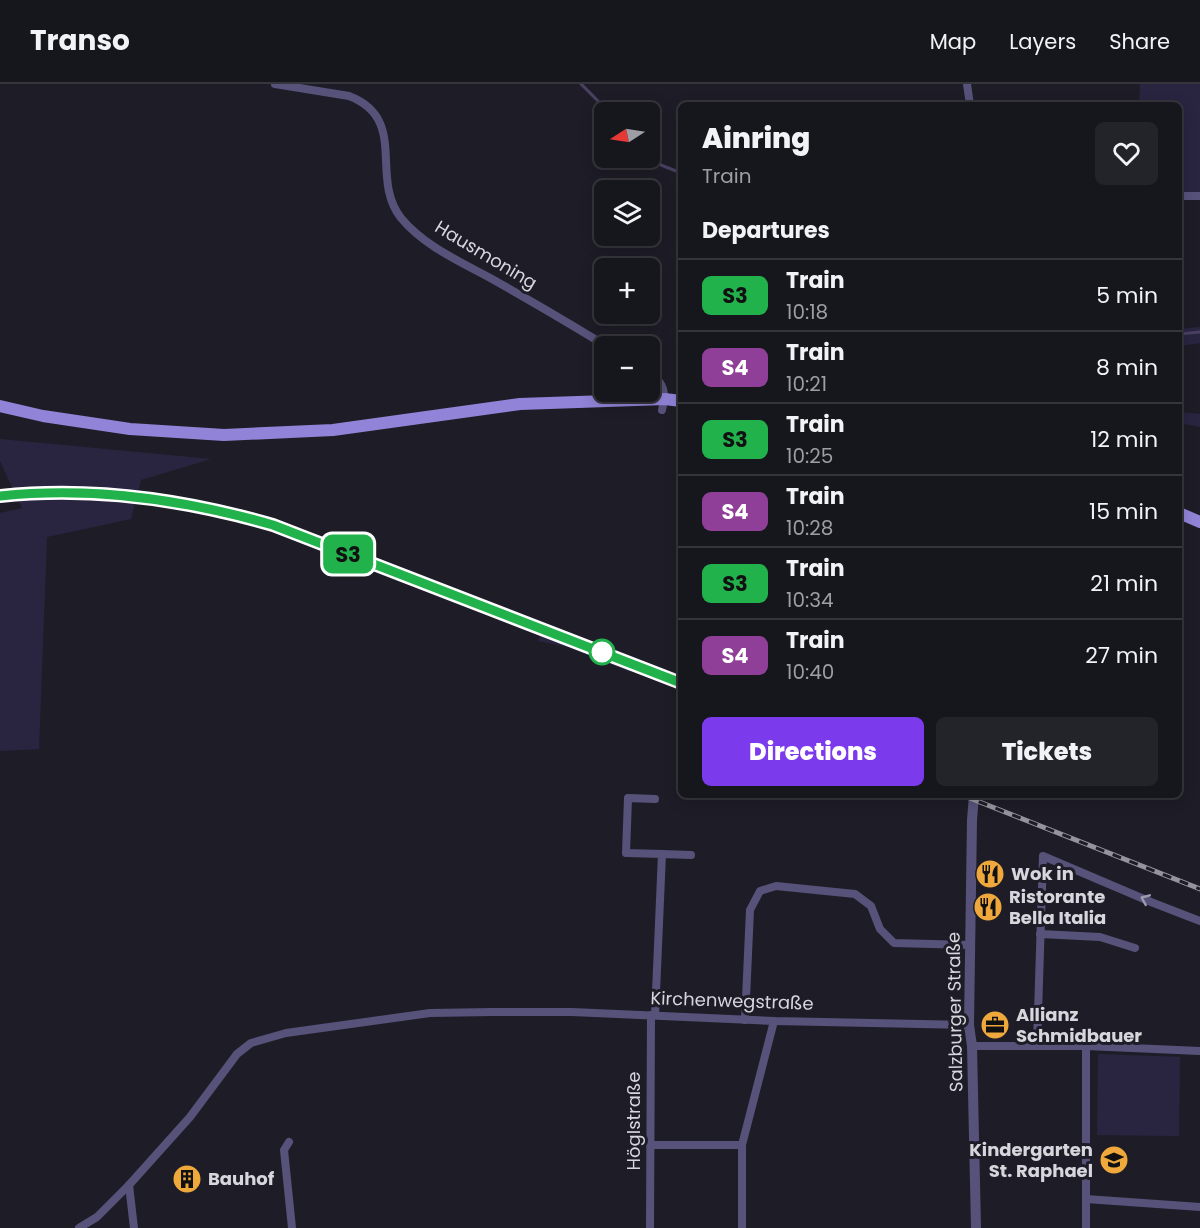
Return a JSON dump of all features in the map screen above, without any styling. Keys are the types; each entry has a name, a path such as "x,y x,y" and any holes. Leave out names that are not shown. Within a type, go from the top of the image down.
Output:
{"main road":[{"path":"0,406 44,416 130,429 224,435 333,430 520,404 663,405 678,402"},
{"path":"1182,514 1200,522"}],"street":[{"name":"Hausmoning","path":"275,84 349,96 360,100 379,117 383,129 387,184 401,218 427,242 594,339"},
{"path":"967,84 970,102"},
{"path":"1182,196 1200,196"},
{"path":"660,389 663,405"},
{"path":"655,799 628,798 626,853 691,855"},
{"name":"Salzburger Straße","path":"975,798 972,820 969,1025 972,1046 976,1228"},
{"name":"Höglstraße","path":"650,1228 653,1015 662,854"},
{"path":"1037,1045 1044,856 1200,921"},
{"path":"746,1020 750,910 760,891 777,886 855,894 871,906 880,929 894,944 969,945"},
{"path":"1040,934 1100,937 1135,948"},
{"name":"Kirchenwegstraße","path":"79,1228 97,1217 129,1185 190,1117 237,1054 251,1043 286,1033 430,1013 493,1012 572,1012 774,1021 969,1025"},
{"path":"742,1228 742,1145 774,1021"},
{"path":"972,1046 1086,1046 1200,1051"},
{"path":"1086,1046 1086,1228"},
{"path":"289,1142 284,1150 292,1228"},
{"path":"650,1145 742,1145"},
{"path":"129,1185 134,1228"},
{"path":"1086,1199 1200,1207"}],"shaded area":[{"path":"1140,84 1200,84 1200,196 1182,196 1182,102 1139,102"},
{"path":"1200,327 1200,343 1182,346 1182,329"},
{"path":"1182,412 1200,414 1200,427 1182,424"},
{"path":"0,439 211,459 141,480 131,519 47,537 39,749 0,751 0,513 22,508 0,461"},
{"path":"541,633 632,670 630,672 568,647 538,641"},
{"path":"1098,1054 1180,1057 1179,1136 1097,1135"}],"waterway":[{"path":"581,84 599,102"},
{"path":"660,164 678,172"},
{"path":"1182,334 1200,332"}],"railway":[{"path":"0,496 69,493 138,497 206,508 273,525 678,682"},
{"path":"970,798 1200,889"}],"train":[{"name":"S3","path":"0,496 57,493 114,494 213,508 273,525 678,682"}],"place":[{"name":"Wok in","path":"990,874"},
{"name":"Ristorante Bella Italia","path":"988,907"},
{"name":"Allianz Schmidbauer","path":"995,1025"},
{"name":"Kindergarten St. Raphael","path":"1114,1160"},
{"name":"Bauhof","path":"187,1179"}]}
